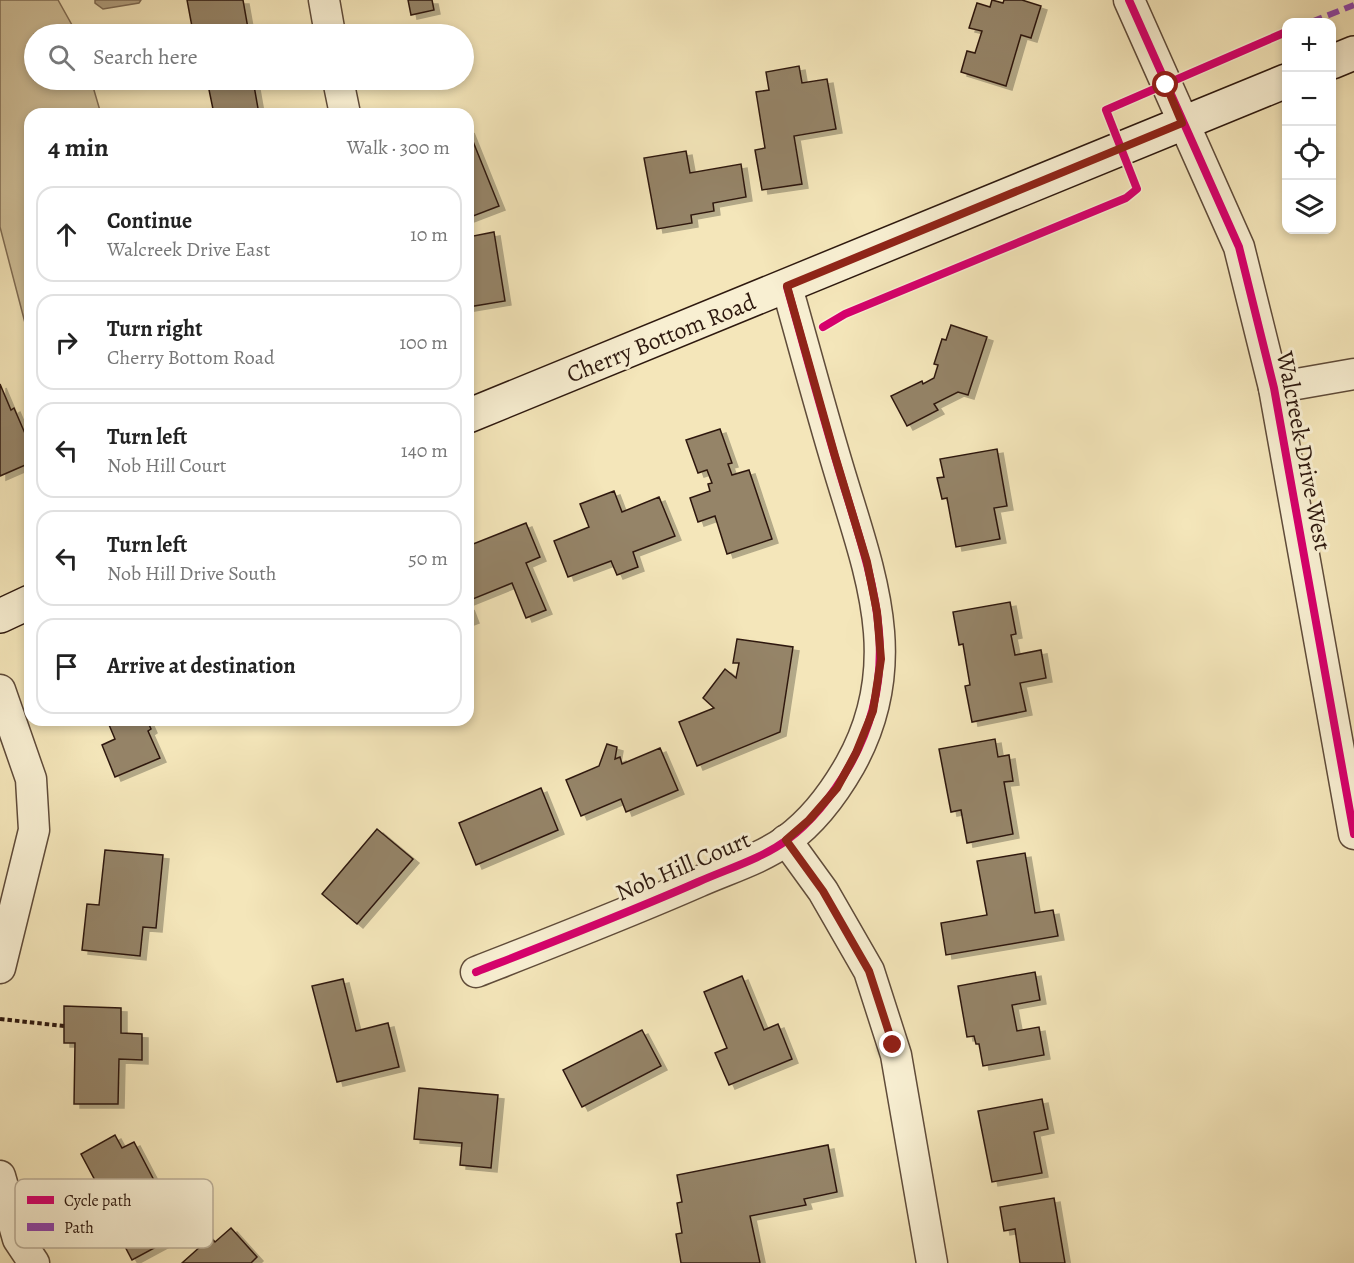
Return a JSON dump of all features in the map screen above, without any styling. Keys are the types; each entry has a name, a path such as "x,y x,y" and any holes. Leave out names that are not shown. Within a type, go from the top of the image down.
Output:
{"main road":[{"path":"1336,60 1354,53"},
{"name":"Cherry Bottom Road","path":"474,414 1282,83"},
{"path":"0,615 24,605"}],"street":[{"path":"324,0 328,24"},
{"name":"Walcreek Drive West","path":"1129,0 1239,248 1274,388 1354,834"},
{"path":"340,90 344,108"},
{"name":"Nob Hill Court","path":"477,972 661,898 762,854 786,840 809,820 837,788 856,753 873,711 881,659 877,612 867,562 787,286"},
{"path":"1274,388 1354,374"},
{"path":"0,690 31,779 34,830 0,968"},
{"path":"786,840 823,891 869,971 896,1055 932,1263"},
{"path":"0,1176 15,1228"},
{"path":"24,1248 34,1263"}],"path":[{"path":"0,1019 64,1026"}],"shaded area":[{"path":"0,0 58,0 71,24 24,24 24,90 94,90 99,108 24,108 24,319 0,227"},
{"path":"95,0 141,0 139,3 103,9 95,3"}],"building":[{"path":"187,0 243,0 247,24 192,24"},
{"path":"408,0 432,0 434,10 411,15"},
{"path":"992,0 1003,3 1004,0 1022,0 1041,6 1031,38 1021,35 1006,86 961,72 967,51 975,53 982,31 969,28 977,3 990,7"},
{"path":"799,66 802,83 827,79 836,129 794,136 802,184 762,190 755,150 765,148 756,92 769,90 766,72"},
{"path":"209,90 255,90 258,108 213,108"},
{"path":"474,144 499,206 474,216"},
{"path":"686,151 690,173 741,164 746,197 713,203 714,211 691,215 692,223 657,229 644,158"},
{"path":"494,232 505,301 474,306 474,236"},
{"path":"951,325 987,337 968,395 958,392 934,404 938,410 907,426 891,396 922,381 923,384 934,378 938,365 934,364 942,339 946,340"},
{"path":"0,384 11,410 14,408 24,431 24,466 0,476"},
{"path":"720,429 732,463 728,464 732,475 749,470 772,539 727,554 715,516 698,522 690,498 710,491 708,484 712,483 707,470 698,473 686,440"},
{"path":"997,449 1007,506 994,508 1000,539 956,547 947,498 942,499 937,478 944,477 940,459"},
{"path":"614,491 622,512 659,497 675,536 633,552 638,567 617,575 611,561 568,577 554,541 589,527 580,504"},
{"path":"526,523 540,557 526,563 546,610 526,618 512,583 474,599 474,544"},
{"path":"1010,602 1016,634 1011,635 1015,655 1041,650 1046,678 1020,683 1026,711 972,722 965,686 970,685 963,644 959,645 953,612"},
{"path":"737,639 793,647 780,732 697,766 679,722 714,708 703,698 725,669 736,678 739,663 733,663"},
{"path":"110,726 150,726 151,729 148,731 160,758 115,777 102,745 115,739"},
{"path":"995,739 998,757 1009,755 1013,781 1004,782 1013,834 967,843 961,810 951,812 939,749"},
{"path":"607,744 617,747 615,759 620,757 622,764 660,748 678,790 626,812 621,799 581,816 566,780 599,766"},
{"path":"541,788 558,830 476,865 459,823"},
{"path":"377,829 413,859 357,924 322,894"},
{"path":"105,850 163,855 156,928 143,927 140,956 82,950 87,904 99,905"},
{"path":"1025,853 1035,913 1053,910 1058,936 946,955 941,923 987,915 977,861"},
{"path":"1035,972 1040,1000 1012,1005 1017,1031 1039,1027 1044,1055 983,1066 979,1044 976,1044 974,1036 967,1037 958,986"},
{"path":"742,976 764,1030 778,1024 792,1059 729,1085 715,1053 727,1048 704,992"},
{"path":"343,979 356,1031 388,1023 399,1067 337,1082 312,986"},
{"path":"64,1006 121,1008 121,1033 142,1034 142,1060 119,1059 118,1104 74,1104 75,1043 64,1043"},
{"path":"642,1030 661,1066 582,1107 563,1070"},
{"path":"419,1088 498,1095 491,1168 460,1165 462,1143 414,1139"},
{"path":"1042,1099 1048,1129 1034,1132 1042,1173 992,1182 978,1111"},
{"path":"115,1135 122,1148 134,1142 153,1179 94,1179 81,1154"},
{"path":"828,1145 837,1192 804,1199 806,1205 750,1216 760,1263 681,1263 676,1234 682,1233 677,1203 682,1202 677,1175"},
{"path":"1054,1198 1065,1263 1020,1263 1015,1229 1004,1231 1000,1207"},
{"path":"231,1228 257,1257 251,1263 182,1263 199,1248 213,1248 213,1240 215,1242"},
{"path":"126,1248 154,1248 132,1260"}],"marked path":[{"path":"1321,18 1354,5"}],"cycle path":[{"path":"1129,0 1239,247 1274,388 1354,834"},
{"path":"823,327 845,314 1126,198 1137,189 1106,110 1282,34"},
{"path":"476,972 643,905 777,847 806,824 830,796 850,765 867,727 877,690 880,653 877,616 871,580 861,543 787,287"}],"route":[{"path":"893,1045 869,971 823,891 786,840 809,820 837,788 856,753 873,711 881,659 877,612 867,562 787,286 1182,123 1166,85"}]}
